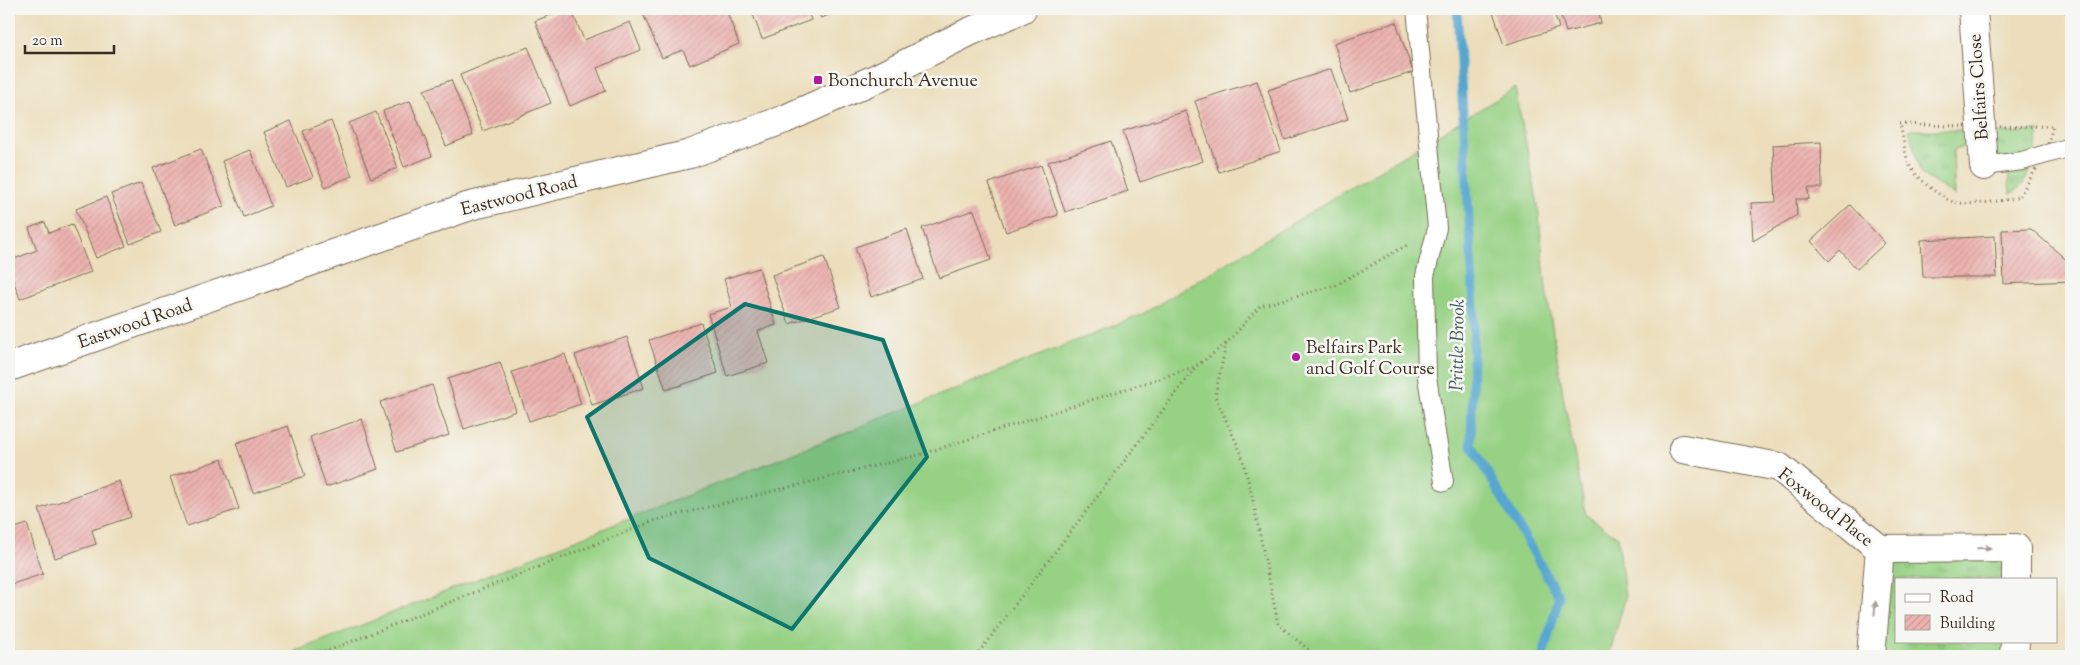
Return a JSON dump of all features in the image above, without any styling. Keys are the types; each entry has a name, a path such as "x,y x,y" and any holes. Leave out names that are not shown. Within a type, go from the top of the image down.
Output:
{"street":[{"name":"Eastwood Road","path":"9,367 470,206 690,154 785,119 877,78 969,32 1022,9"},
{"name":"Belfairs Close","path":"1973,9 1984,166"},
{"name":"Foxwood Place","path":"1683,449 1779,467 1880,549"},
{"path":"1871,656 1880,549 2016,548 2016,578"},
{"path":"2014,656 2015,642"}],"lane":[{"path":"1416,9 1437,228 1425,276 1426,368 1444,482"},
{"path":"1984,166 2022,161 2071,147"}],"path":[{"path":"976,656 1195,368 1226,344 1260,306 1336,285 1437,228"},
{"path":"1226,344 1215,396 1241,453 1251,491 1278,624 1316,656"},
{"path":"315,656 656,520 919,455 1195,368"}],"highlighted area":[{"path":"745,304 883,340 927,457 792,629 649,558 587,417"}],"green space":[{"name":"Belfairs Park and Golf Course","path":"1515,88 1538,205 1546,289 1564,400 1586,515 1618,537 1625,599 1609,656 284,656 1141,315"},
{"path":"1909,130 1966,130 1967,145 1953,151 1955,196 1921,174"},
{"path":"2039,131 2034,158 2028,176 2017,190 2010,194 2007,159 1990,157 1986,134"},
{"path":"1887,556 2006,557 2006,578 1895,578 1895,642 2004,642 2004,656 1880,656"}],"building":[{"path":"566,9 571,9 584,40 630,22 641,50 597,68 606,91 570,106 535,21"},
{"path":"641,9 726,9 739,44 690,65 683,50 662,58"},
{"path":"751,9 807,9 811,20 762,39"},
{"path":"817,9 845,9 821,18"},
{"path":"1492,9 1553,9 1559,28 1504,45"},
{"path":"1559,9 1598,9 1601,23 1566,32"},
{"path":"1396,22 1413,72 1350,93 1334,43"},
{"path":"528,47 551,103 483,131 460,75"},
{"path":"1331,69 1348,119 1285,140 1268,90"},
{"path":"451,80 473,135 446,146 424,90"},
{"path":"1257,81 1281,151 1219,172 1195,101"},
{"path":"410,101 432,156 404,167 383,111"},
{"path":"1186,111 1203,161 1140,182 1123,131"},
{"path":"376,112 398,168 371,178 349,123"},
{"path":"291,121 313,177 286,187 264,132"},
{"path":"331,121 352,176 325,187 303,131"},
{"path":"1111,141 1128,191 1065,212 1048,162"},
{"path":"1821,142 1822,188 1808,188 1809,199 1796,199 1797,215 1753,241 1751,203 1776,202 1773,145"},
{"path":"201,149 224,206 175,225 153,168"},
{"path":"250,150 271,206 244,217 222,161"},
{"path":"1041,165 1058,215 1006,232 989,183"},
{"path":"141,183 161,232 130,244 111,194"},
{"path":"106,197 126,246 96,258 76,209"},
{"path":"1850,205 1885,243 1857,269 1840,250 1829,261 1811,241"},
{"path":"974,210 991,260 939,278 922,228"},
{"path":"45,222 49,233 72,224 91,272 20,299 9,268 9,261 37,250 29,228"},
{"path":"907,229 923,279 871,297 855,247"},
{"path":"2031,229 2071,264 2071,281 2004,284 2002,230"},
{"path":"1995,236 1997,277 1923,277 1921,240"},
{"path":"824,257 841,307 789,324 772,275"},
{"path":"759,268 776,325 758,331 768,363 727,376 708,314 732,307 724,279"},
{"path":"701,323 718,373 666,390 649,340"},
{"path":"627,337 644,388 592,405 575,355"},
{"path":"565,354 581,404 529,421 512,372"},
{"path":"500,362 516,411 464,429 448,379"},
{"path":"432,385 449,435 397,452 380,402"},
{"path":"362,419 378,469 326,487 310,437"},
{"path":"288,426 305,476 253,493 236,443"},
{"path":"222,459 239,509 187,526 170,477"},
{"path":"119,481 131,517 92,530 96,544 55,558 39,509"},
{"path":"27,524 43,574 9,585 9,530"}],"waterway":[{"name":"Prittle Brook","path":"1457,9 1474,307 1471,444 1559,597 1543,656"}],"place":[{"name":"Bonchurch Avenue","path":"818,80"},
{"name":"Belfairs Park and Golf Course","path":"1296,357"}]}
